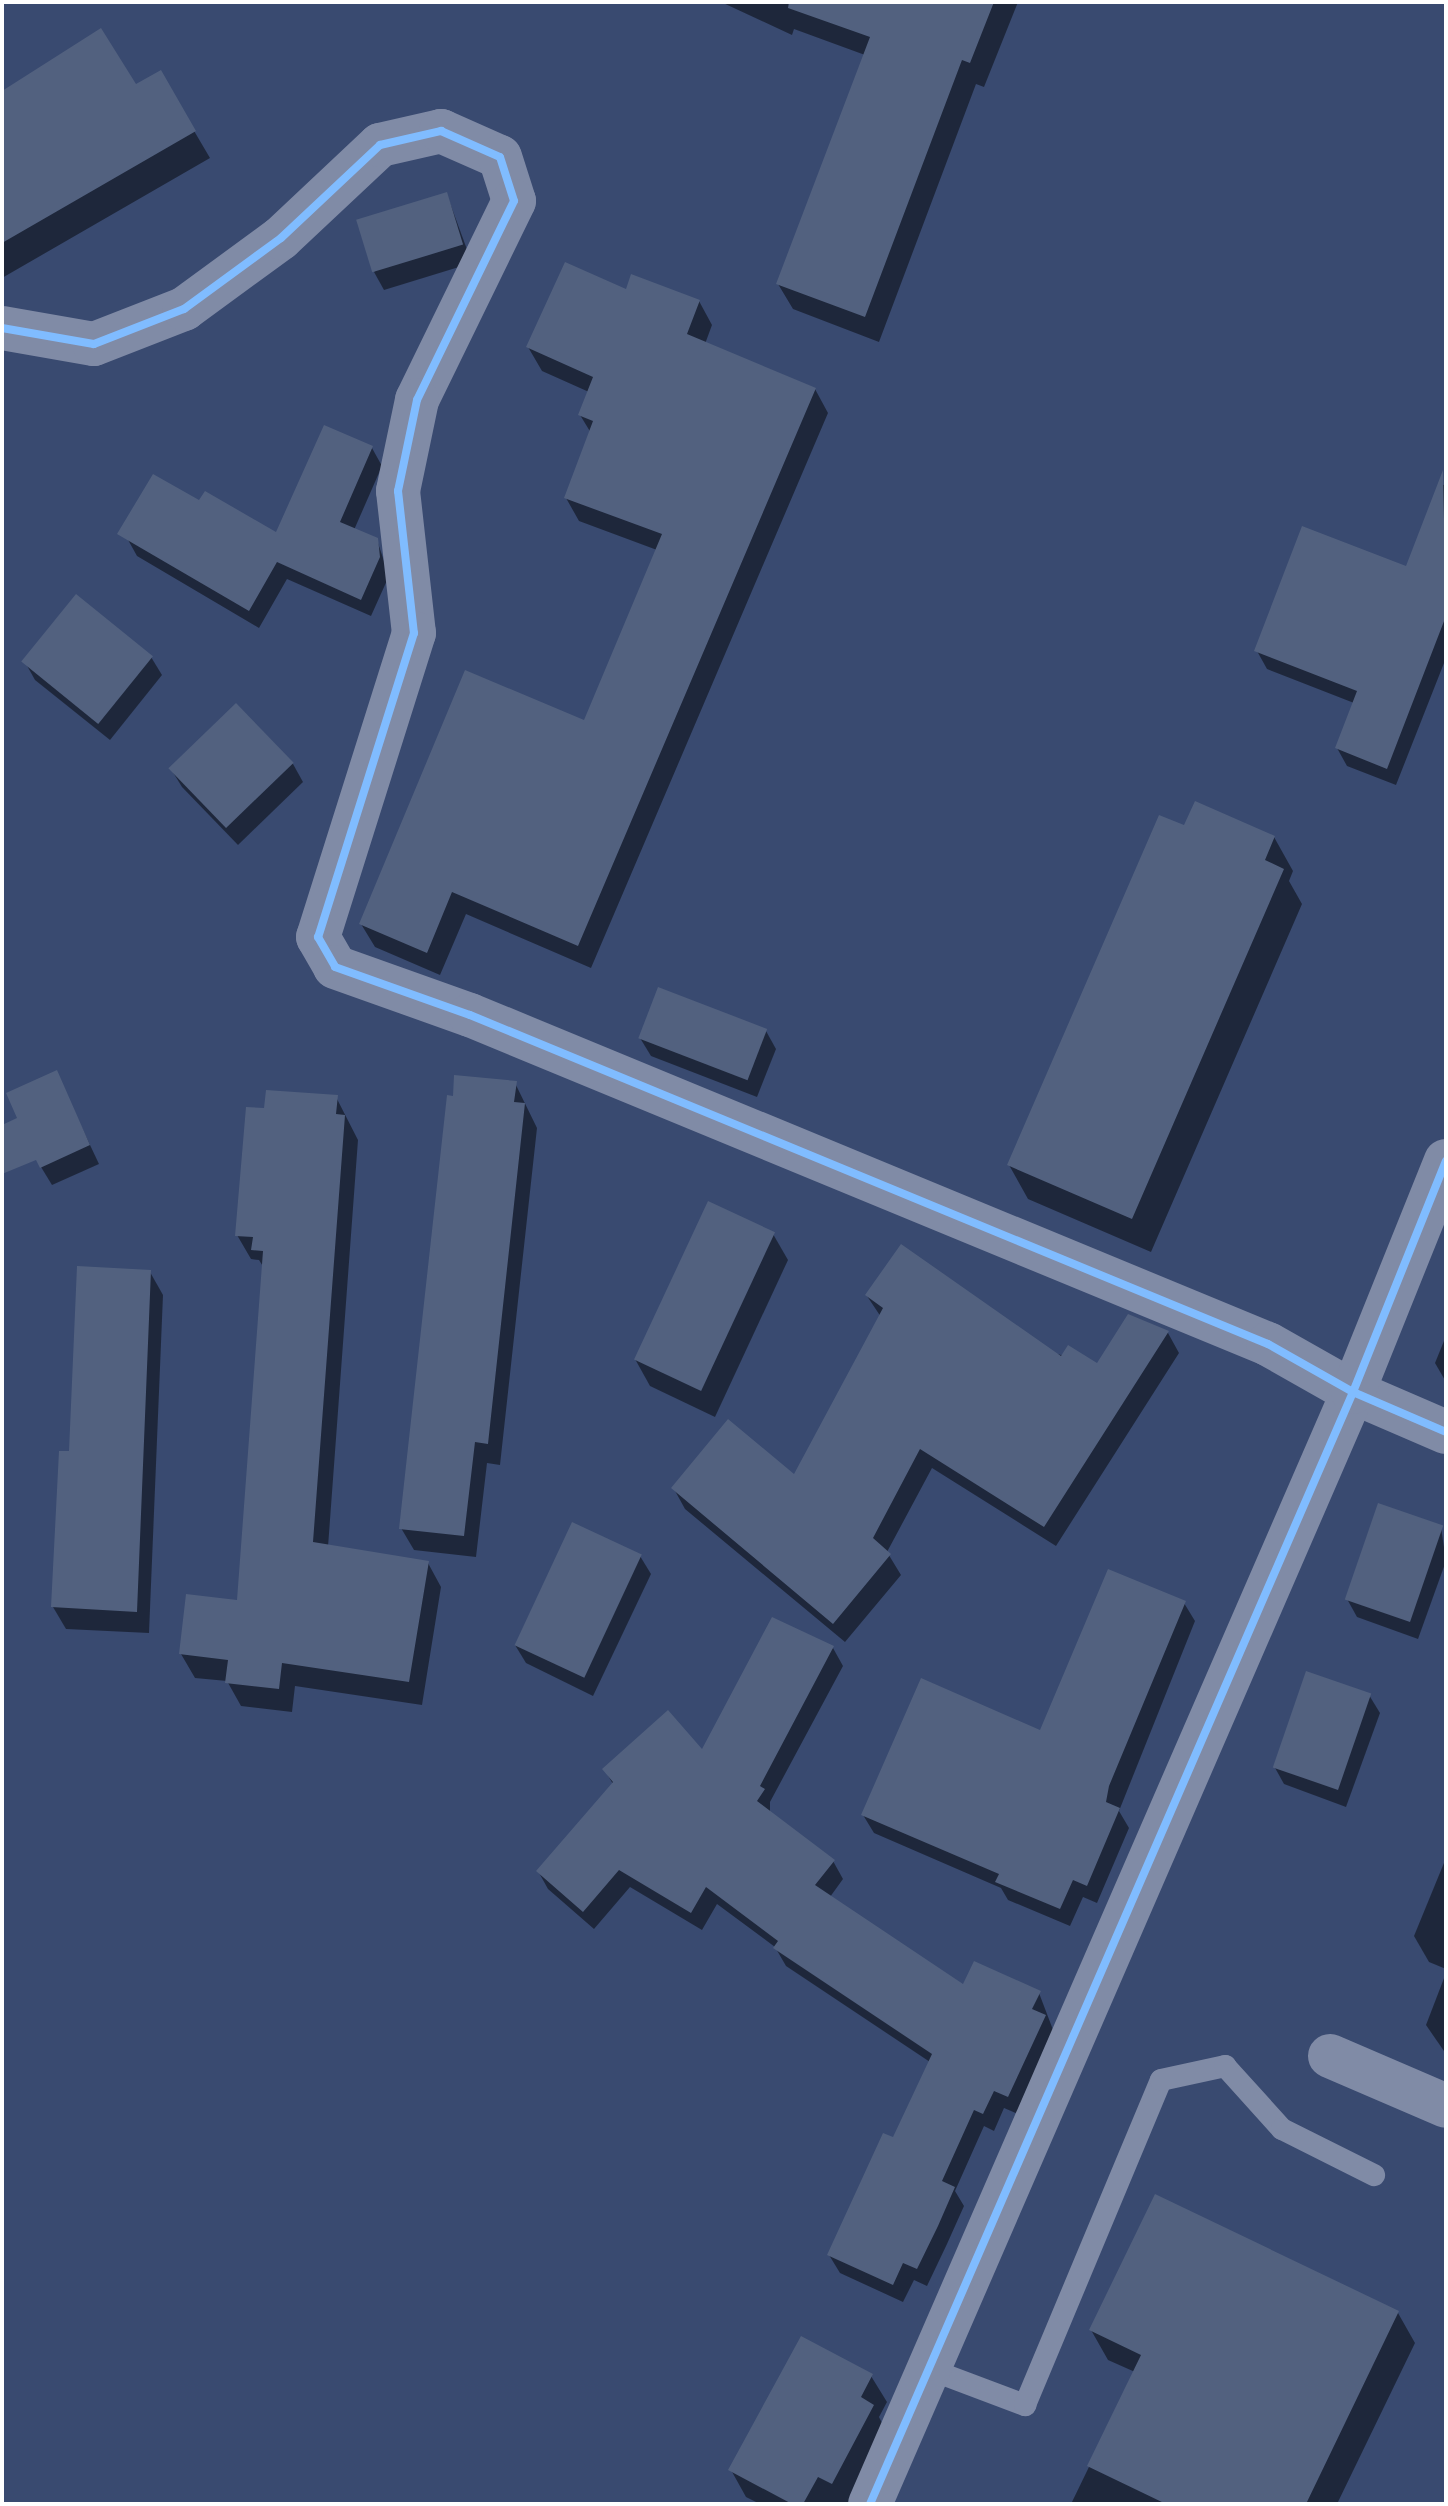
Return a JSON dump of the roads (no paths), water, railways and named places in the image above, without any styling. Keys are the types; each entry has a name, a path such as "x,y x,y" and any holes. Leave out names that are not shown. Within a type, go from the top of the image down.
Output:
{"street":[{"path":"2,328 94,344 184,309 281,238 380,145 441,131 500,157 514,201 417,400 398,491 414,633 318,937 335,967 470,1015 1253,1337 1353,1392 1446,1432"},
{"path":"870,2504 1353,1392 1446,1161"},
{"path":"1330,2056 1446,2106"}],"lane":[{"path":"929,2369 1025,2405 1161,2080 1225,2066 1282,2129 1374,2175"}]}
